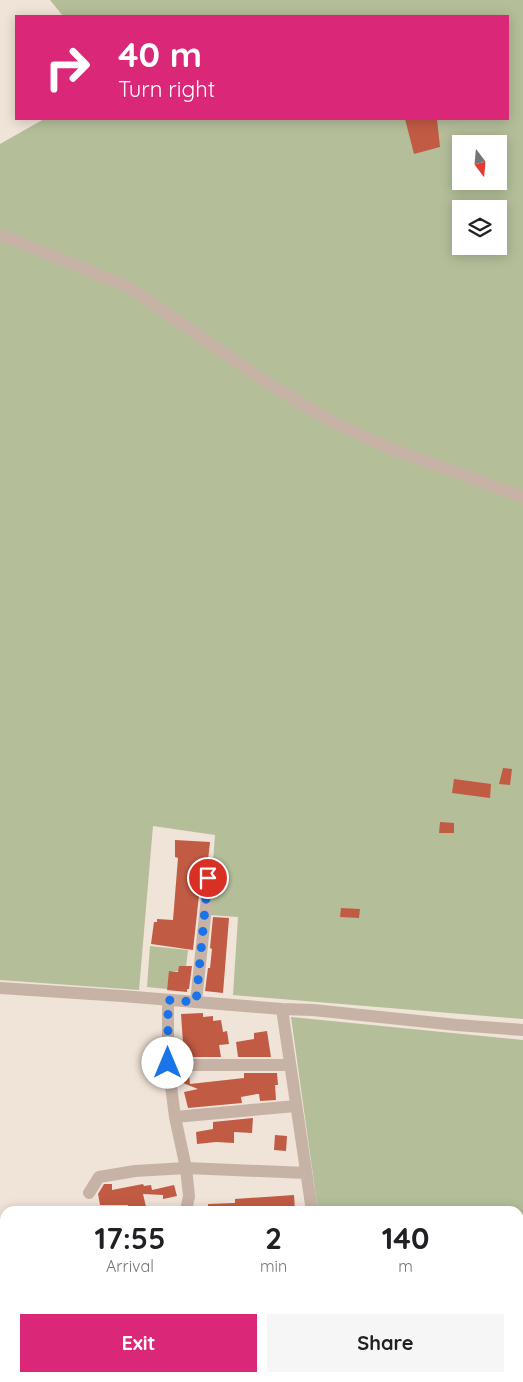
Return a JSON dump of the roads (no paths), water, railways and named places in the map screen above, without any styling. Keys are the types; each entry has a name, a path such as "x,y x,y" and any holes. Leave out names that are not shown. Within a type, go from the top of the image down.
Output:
{"street":[{"path":"0,236 130,288 269,384 333,422 382,445 523,497"},
{"path":"196,1002 208,878"},
{"path":"0,988 313,1010 523,1030"},
{"path":"168,1000 168,1065 175,1117 186,1168 189,1196 187,1206"},
{"path":"282,1009 311,1206"},
{"path":"168,1065 290,1065"},
{"path":"175,1117 296,1106"},
{"path":"89,1193 99,1177 135,1171 186,1168 306,1173"}]}
